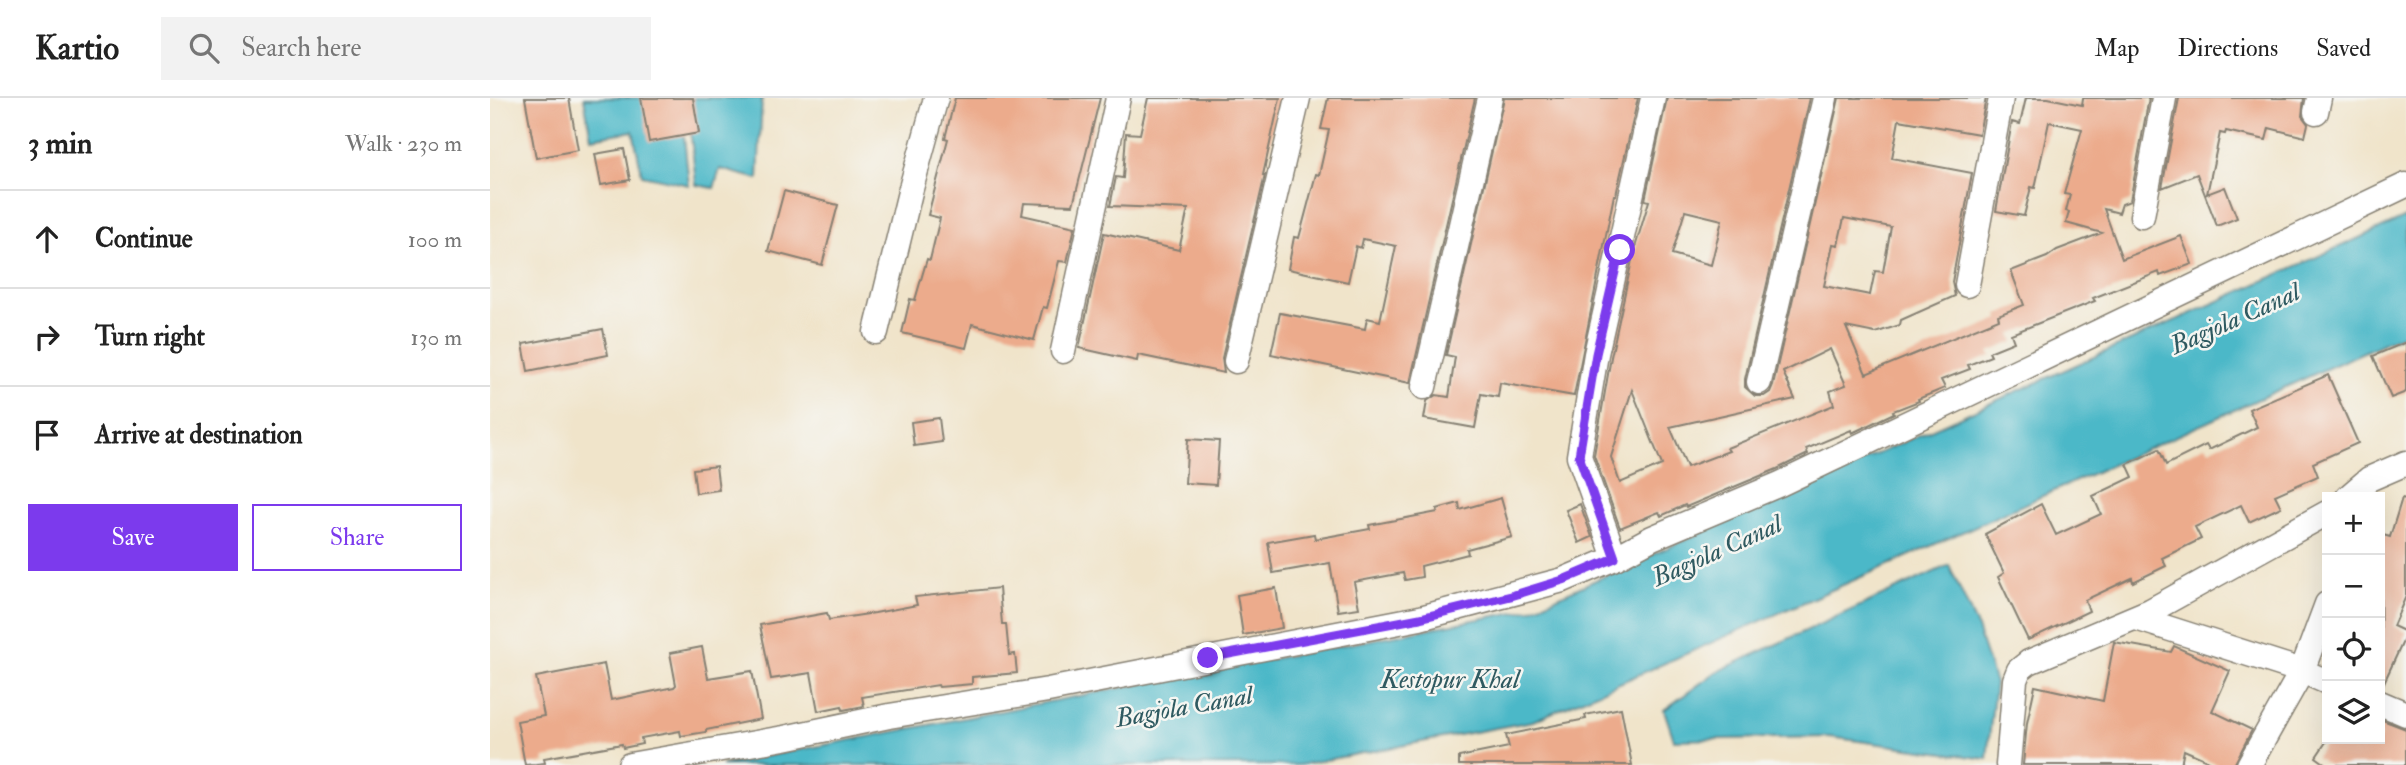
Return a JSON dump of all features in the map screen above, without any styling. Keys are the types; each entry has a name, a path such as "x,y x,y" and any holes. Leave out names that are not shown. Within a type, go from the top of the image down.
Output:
{"street":[{"path":"876,332 936,98"},
{"path":"1063,351 1118,98"},
{"path":"1236,361 1298,98"},
{"path":"1424,387 1490,98"},
{"path":"1615,558 1579,456 1596,354 1653,98"},
{"path":"1759,382 1825,98"},
{"path":"1968,285 2001,98"},
{"path":"2142,216 2164,98"},
{"path":"630,765 889,716 1048,690 1420,618 1563,580 1615,558 1652,538 1792,478 2406,184"},
{"path":"2366,488 2406,463"},
{"path":"2008,765 2015,680 2019,670 2029,662 2136,618 2322,516"},
{"path":"2249,765 2302,671 2322,617"},
{"path":"2136,618 2302,671 2325,681"},
{"path":"2385,705 2406,714"}],"water":[{"path":"584,98 680,98 689,185 642,175 633,131 591,138"},
{"path":"687,98 762,98 758,179 720,169 714,188 696,185"},
{"name":"Kestopur Khal","path":"2406,217 2406,333 1533,721 1299,765 721,765 1531,609"},
{"path":"1949,565 1975,622 1995,683 1987,759 1830,737 1674,740 1664,710 1716,672"}],"building":[{"path":"525,98 569,98 578,150 536,158"},
{"path":"641,98 693,98 699,133 649,142"},
{"path":"955,98 1100,98 1073,205 1024,203 1022,215 1075,227 1067,262 1059,261 1047,308 1043,307 1034,340 972,324 966,348 902,333 910,299 915,300 927,259 930,260 940,218 928,215 948,139 945,138"},
{"path":"1148,98 1280,98 1265,175 1222,358 1224,373 1138,355 1137,361 1079,348 1104,233 1179,250 1188,209 1110,206 1116,177 1123,178 1126,133 1140,134"},
{"path":"1328,98 1475,98 1410,383 1271,354 1280,313 1365,329 1367,318 1380,321 1396,246 1363,239 1361,248 1356,246 1348,282 1288,269 1294,237 1299,238 1316,174 1319,175 1329,130 1321,129"},
{"path":"1504,98 1638,98 1614,195 1574,396 1500,383 1498,397 1481,394 1475,428 1424,419 1427,401 1436,395 1449,397 1455,357 1446,355"},
{"path":"1667,98 1810,98 1745,379 1745,387 1755,396 1764,396 1770,392 1773,385 1839,98 1986,98 1979,134 1899,120 1892,158 1972,173 1952,282 1955,296 1901,320 1900,325 1875,333 1846,327 1866,374 1999,319 1998,315 2024,305 2011,271 2102,233 2066,223 2070,195 2064,194 2082,129 2049,122 2035,188 2031,187 2024,216 1996,211 2012,122 2020,124 2026,98 2048,98 2082,105 2083,98 2149,98 2130,201 2122,204 2119,213 2104,209 2122,259 2181,236 2192,264 2160,276 2159,272 2011,334 2014,342 1989,352 1991,356 1968,365 1970,369 1941,380 1945,388 1918,399 1919,401 1893,411 1894,413 1852,433 1851,430 1806,449 1808,454 1777,469 1686,507 1685,505 1661,516 1659,512 1620,528 1594,455 1611,357 1634,251 1649,201 1645,200","holes":["1685,211 1722,220 1711,265 1672,254","1844,218 1891,227 1883,272 1875,271 1870,295 1824,286 1833,244 1838,245","1830,349 1846,385 1830,391 1834,405 1687,467 1670,427 1795,399 1783,372","1632,390 1662,465 1620,483 1611,457"]},
{"path":"2179,98 2304,98 2302,116 2308,124 2305,137 2269,128 2266,140 2226,131 2225,134 2220,133 2207,194 2225,187 2237,218 2217,226 2197,174 2162,188"},
{"path":"624,149 630,180 601,185 595,154"},
{"path":"784,191 838,205 822,265 768,251"},
{"path":"603,329 608,355 528,371 523,344"},
{"path":"2406,342 2406,392 2391,398 2373,356"},
{"path":"2328,375 2358,443 2313,463 2318,476 2275,495 2281,507 2249,522 2241,505 2195,527 2201,539 2162,558 2166,566 2085,600 2089,611 2028,640 1998,577 2004,573 1985,534 2041,504 2056,535 2101,514 2093,496 2133,477 2127,464 2159,449 2166,465 2206,445 2209,450 2257,427 2249,409"},
{"path":"939,418 942,442 914,446 911,422"},
{"path":"1188,439 1219,441 1216,485 1185,483"},
{"path":"716,466 719,490 696,493 693,469"},
{"path":"1501,498 1512,537 1467,549 1468,554 1421,566 1422,577 1405,580 1403,573 1354,582 1359,608 1338,611 1330,563 1273,573 1268,542 1314,534 1315,539 1370,529 1369,525 1438,512 1437,509 1459,503 1460,510"},
{"path":"2402,498 2406,499 2406,596 2393,626 2406,632 2406,635 2385,680 2385,536 2390,537"},
{"path":"1580,504 1592,537 1579,543 1566,510"},
{"path":"999,588 1002,624 1006,624 1009,655 1015,654 1017,673 972,677 972,684 938,685 862,697 864,706 843,710 842,706 818,711 811,673 771,679 760,625 827,613 829,620 875,613 917,605 915,597"},
{"path":"1276,588 1282,628 1243,635 1237,595"},
{"path":"2114,642 2171,652 2174,646 2230,671 2212,711 2252,730 2234,765 2218,765 2184,750 2181,765 2023,765 2027,723 2035,686 2103,701"},
{"path":"702,647 708,678 752,671 761,719 681,736 680,731 641,738 642,744 623,748 622,744 544,758 545,763 525,765 517,721 544,716 536,677 604,664 611,700 674,687 676,685 670,653"},
{"path":"1621,708 1632,765 1459,765 1459,757 1509,747 1506,735 1586,719 1585,715"},
{"path":"2385,721 2406,729 2406,765 2327,765 2316,757 2325,744 2385,744"}],"route":[{"path":"1208,658 1420,618 1511,596 1563,580 1615,558 1579,456 1596,354 1620,250"}],"water label":[{"name":"Bagjola Canal","path":"2235,319"},
{"name":"Bagjola Canal","path":"1717,551"},
{"name":"Bagjola Canal","path":"1184,707"}]}
